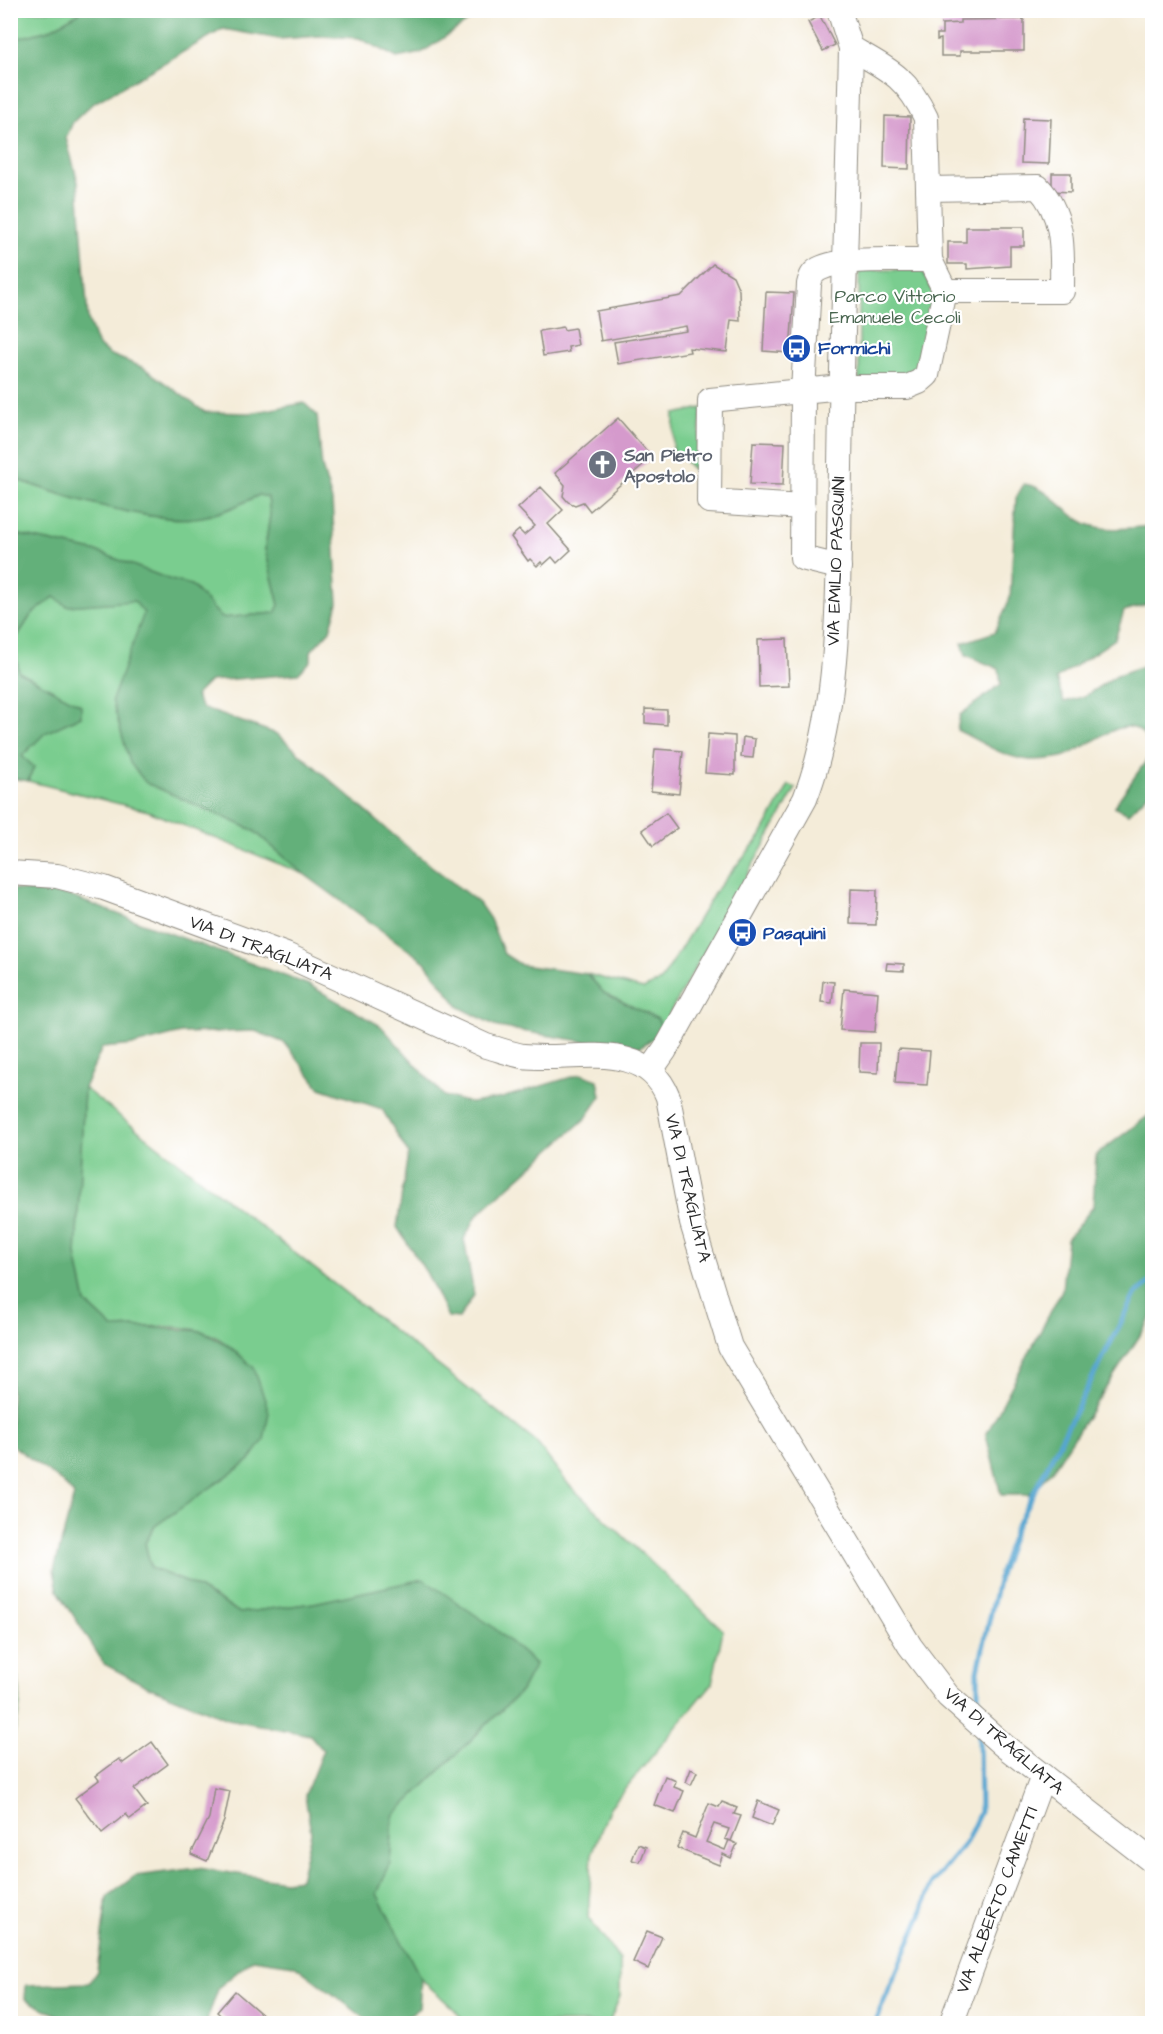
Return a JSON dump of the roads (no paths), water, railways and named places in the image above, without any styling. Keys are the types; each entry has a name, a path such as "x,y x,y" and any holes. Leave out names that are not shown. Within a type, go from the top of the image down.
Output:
{"street":[{"name":"VIA EMILIO PASQUINI","path":"651,1070 665,1050 805,799 818,765 829,697 839,567 851,48 839,10"},
{"path":"803,507 709,501 710,400 842,387 907,387 927,375 945,291 930,260 926,118 917,98 896,73 851,48"},
{"path":"928,189 1038,187 1058,217 1062,239 1062,291 945,291"},
{"path":"839,567 802,558 803,392 808,284 812,274 820,268 846,263 930,260"},
{"name":"VIA DI TRAGLIATA","path":"10,873 57,876 104,888 286,955 486,1046 522,1056 613,1057 635,1062 651,1070 660,1080 668,1097 692,1223 730,1347 910,1646 948,1696 1003,1745 1152,1861"},
{"name":"VIA ALBERTO CAMETTI","path":"951,2024 1043,1776"}],"waterway":[{"path":"978,1713 978,1671 1000,1572 1015,1529 1136,1293 1152,1281"},
{"path":"874,2024 921,1915 931,1885 966,1842 980,1812 979,1734"}],"place":[{"name":"Formichi","path":"797,348"},
{"name":"San Pietro Apostolo","path":"603,465"},
{"name":"Pasquini","path":"742,933"}],"park label":[{"name":"Parco Vittorio Emanuele Cecoli","path":"895,306"}]}
